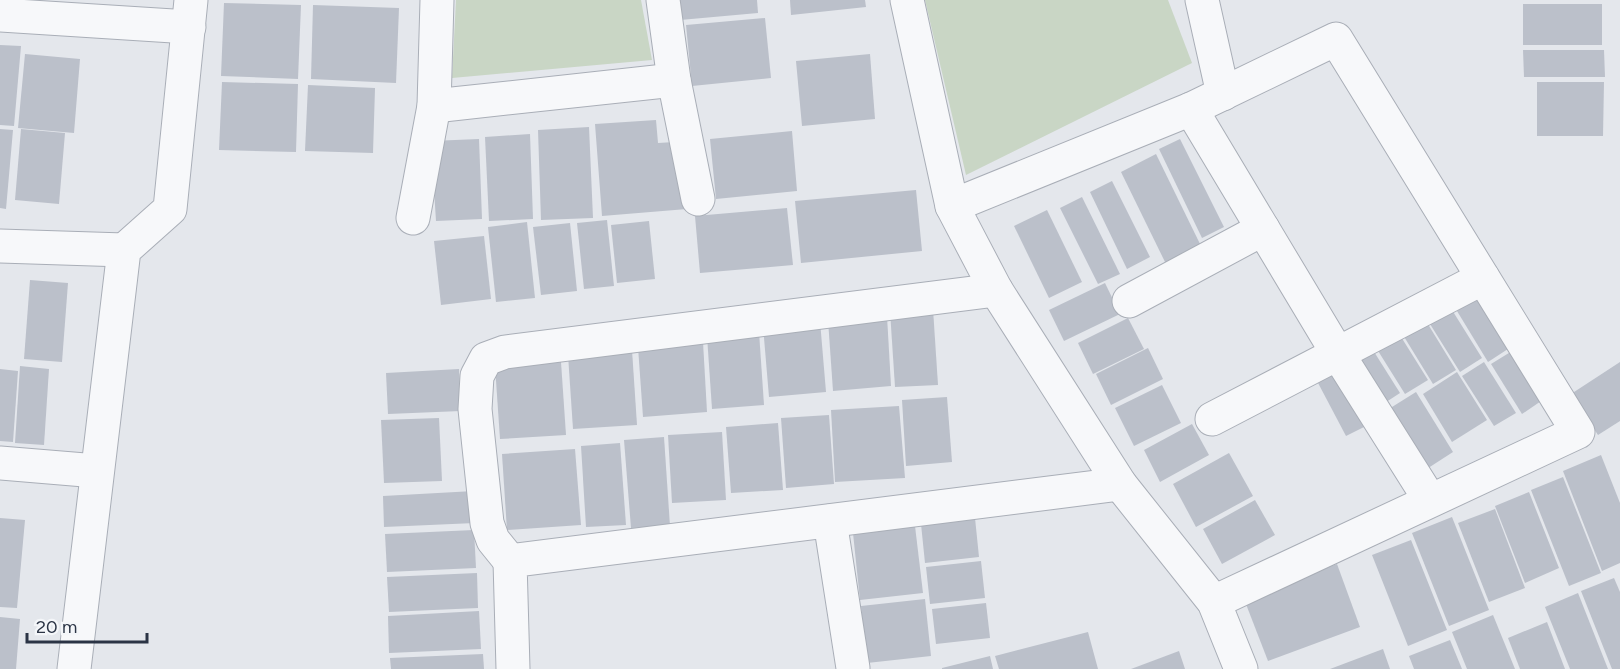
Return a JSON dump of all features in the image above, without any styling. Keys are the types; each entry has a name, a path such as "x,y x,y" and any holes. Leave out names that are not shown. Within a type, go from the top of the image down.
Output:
{"street":[{"path":"413,219 434,106 437,0"},
{"path":"663,0 674,80 698,199"},
{"path":"907,0 952,206 996,290 1120,484 1214,602 1241,669"},
{"path":"1202,0 1223,94"},
{"path":"0,15 190,14 170,209 124,250 74,669"},
{"path":"952,206 1191,109 1336,39 1578,432 1214,602"},
{"path":"434,106 674,80"},
{"path":"1191,109 1338,354 1431,500"},
{"path":"1129,300 1263,229"},
{"path":"0,246 124,250"},
{"path":"1212,419 1483,278"},
{"path":"513,669 510,561 493,540 487,523 476,410 477,376 486,359 505,352 996,290"},
{"path":"0,463 98,471"},
{"path":"510,561 1120,484"},
{"path":"830,521 853,668"}],"green space":[{"path":"456,0 641,0 652,60 452,78"},
{"path":"925,0 1168,0 1192,63 966,175"}],"building":[{"path":"667,0 757,0 758,13 669,21"},
{"path":"790,0 865,0 866,7 791,15"},
{"path":"224,3 301,5 298,79 221,76"},
{"path":"1523,4 1602,4 1602,45 1523,45"},
{"path":"313,5 399,8 396,83 311,79"},
{"path":"765,18 771,78 692,86 686,25"},
{"path":"0,45 21,46 14,126 0,125"},
{"path":"1523,50 1604,50 1605,77 1524,77"},
{"path":"25,54 80,59 74,133 18,128"},
{"path":"870,54 875,119 802,126 796,61"},
{"path":"222,82 298,84 296,152 219,150"},
{"path":"1537,82 1604,82 1603,136 1537,136"},
{"path":"308,85 375,88 373,153 305,151"},
{"path":"656,120 658,143 674,142 687,209 602,216 595,124"},
{"path":"589,127 593,218 541,220 538,130"},
{"path":"0,129 13,130 6,209 0,208"},
{"path":"21,129 65,133 59,204 15,200"},
{"path":"792,131 797,191 716,199 710,139"},
{"path":"530,134 533,219 489,221 485,137"},
{"path":"479,139 482,219 436,221 431,141"},
{"path":"1180,139 1224,227 1202,238 1159,149"},
{"path":"1156,154 1201,246 1166,264 1121,172"},
{"path":"1112,181 1150,257 1127,269 1090,192"},
{"path":"916,190 922,251 801,263 795,201"},
{"path":"1082,197 1120,274 1098,284 1060,208"},
{"path":"787,208 793,265 700,273 695,216"},
{"path":"1047,210 1082,282 1049,298 1014,226"},
{"path":"607,220 614,286 584,289 577,223"},
{"path":"649,221 655,279 617,283 611,225"},
{"path":"527,222 535,298 496,302 488,227"},
{"path":"570,223 577,291 541,295 533,227"},
{"path":"484,236 491,299 441,305 434,241"},
{"path":"30,280 68,283 62,362 24,359"},
{"path":"1105,283 1120,314 1064,341 1049,310"},
{"path":"1479,297 1511,347 1488,362 1457,311"},
{"path":"933,309 938,385 895,387 890,311"},
{"path":"1452,310 1482,358 1460,372 1430,324"},
{"path":"887,316 891,386 833,391 828,320"},
{"path":"1128,318 1144,349 1093,374 1078,343"},
{"path":"820,321 826,392 769,397 763,326"},
{"path":"1426,321 1456,370 1433,384 1403,335"},
{"path":"759,332 764,405 712,409 707,336"},
{"path":"1398,332 1428,380 1405,394 1375,346"},
{"path":"703,342 707,412 643,417 638,347"},
{"path":"1371,347 1400,393 1377,408 1348,361"},
{"path":"1148,348 1163,379 1111,405 1096,374"},
{"path":"1517,348 1547,397 1522,414 1491,364"},
{"path":"632,350 637,425 573,429 568,355"},
{"path":"561,362 566,435 500,439 495,366"},
{"path":"1484,362 1516,413 1494,426 1462,376"},
{"path":"1620,362 1620,421 1598,435 1571,394"},
{"path":"1333,365 1366,426 1346,436 1317,381"},
{"path":"20,366 49,369 44,445 15,443"},
{"path":"0,369 18,371 13,442 0,441"},
{"path":"459,369 461,411 388,414 386,373"},
{"path":"1457,372 1487,420 1452,442 1423,394"},
{"path":"1162,385 1181,423 1134,446 1115,408"},
{"path":"1416,392 1453,452 1422,472 1384,412"},
{"path":"947,397 952,462 906,466 902,400"},
{"path":"899,406 905,478 835,482 831,410"},
{"path":"829,415 834,484 786,488 781,418"},
{"path":"439,418 442,481 384,483 381,420"},
{"path":"778,423 783,490 731,493 726,427"},
{"path":"1192,424 1209,455 1160,482 1144,450"},
{"path":"722,432 726,500 672,503 668,435"},
{"path":"664,437 670,526 631,528 624,440"},
{"path":"620,443 626,525 586,527 581,446"},
{"path":"575,449 581,525 507,530 502,454"},
{"path":"1229,453 1253,496 1196,527 1173,484"},
{"path":"1601,455 1620,503 1620,563 1602,571 1563,471"},
{"path":"1563,477 1601,573 1569,586 1531,490"},
{"path":"474,491 475,523 384,527 383,496"},
{"path":"1529,492 1559,568 1525,583 1495,506"},
{"path":"1255,500 1275,535 1222,564 1203,529"},
{"path":"1495,509 1525,588 1489,602 1458,523"},
{"path":"1452,517 1489,610 1449,626 1412,533"},
{"path":"0,518 25,520 17,608 0,607"},
{"path":"975,518 979,557 925,563 921,524"},
{"path":"915,526 923,593 860,600 853,533"},
{"path":"474,530 476,568 387,572 385,534"},
{"path":"1411,540 1447,630 1408,646 1372,555"},
{"path":"981,561 985,598 930,604 926,567"},
{"path":"1337,564 1360,627 1268,661 1244,599"},
{"path":"477,573 478,608 389,612 387,577"},
{"path":"1614,578 1620,592 1620,669 1612,669 1581,591"},
{"path":"1578,593 1608,669 1570,669 1545,607"},
{"path":"925,599 931,656 867,663 861,606"},
{"path":"986,603 990,638 936,644 932,609"},
{"path":"479,611 481,649 389,653 388,616"},
{"path":"1493,615 1515,669 1467,669 1452,632"},
{"path":"0,617 20,619 16,669 0,669"},
{"path":"1547,622 1565,669 1520,669 1508,638"},
{"path":"1088,632 1098,669 999,669 995,656"},
{"path":"1450,640 1462,669 1414,669 1409,656"},
{"path":"1383,649 1390,669 1330,669"},
{"path":"1179,651 1185,669 1131,669"},
{"path":"483,654 484,669 391,669 390,658"},
{"path":"990,656 993,669 942,669 942,668"}]}
